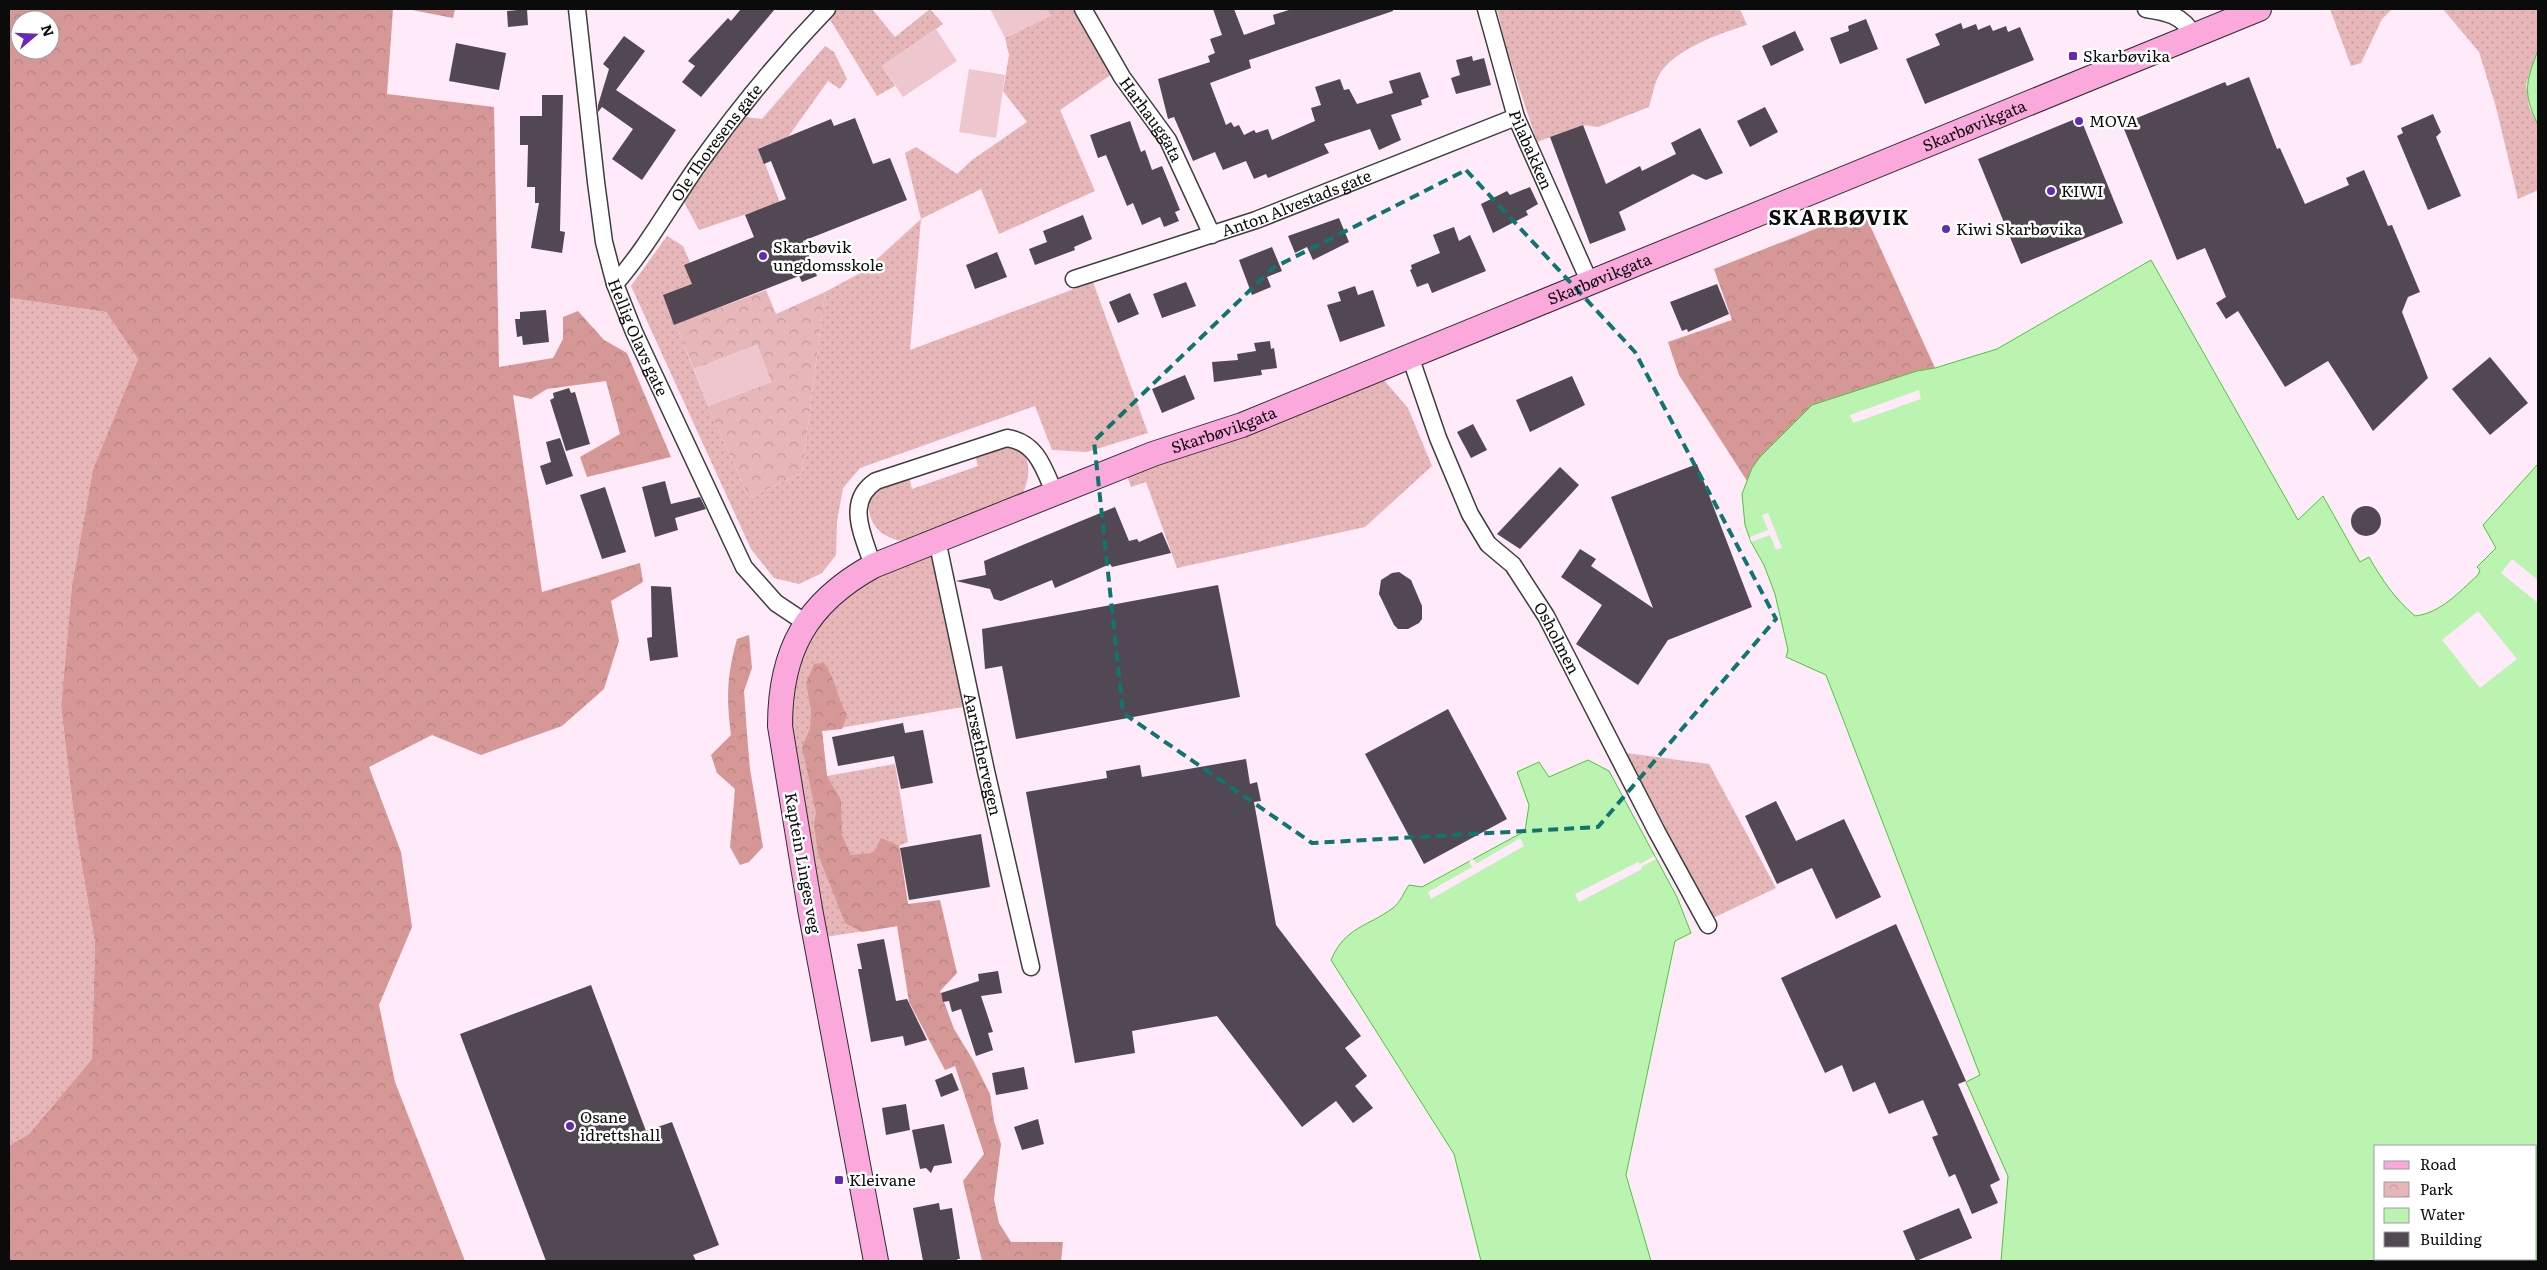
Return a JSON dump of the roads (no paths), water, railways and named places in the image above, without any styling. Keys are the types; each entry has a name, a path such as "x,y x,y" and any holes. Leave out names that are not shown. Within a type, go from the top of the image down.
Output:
{"main road":[{"name":"Skarbøvikgata","path":"937,540 1153,454 1242,425 2259,9"},
{"name":"Kaptein Linges veg","path":"876,1261 810,909 782,741 780,699 784,675 791,652 806,623 832,593 854,576 873,566 937,540"}],"street":[{"name":"Hellig Olavs gate","path":"577,9 598,199 604,242 615,284 634,332 744,567 776,603 806,623"},
{"name":"Ole Thoresens gate","path":"615,284 654,234 697,166 749,96 777,61 827,9"},
{"name":"Harhauggata","path":"1083,9 1122,77 1168,140 1212,235"},
{"name":"Pilabakken","path":"1486,9 1516,117 1590,283"},
{"path":"2146,9 2169,13 2180,18 2185,22 2193,35"},
{"name":"Anton Alvestads gate","path":"1074,279 1256,220 1516,117"},
{"name":"Osholmen","path":"1410,356 1438,438 1470,514 1488,544 1513,565 1546,616 1708,925"},
{"path":"873,566 858,522 857,510 864,491 876,480 1007,438 1022,441 1036,455 1054,492"},
{"name":"Aarsæthervegen","path":"937,540 986,771 1031,967"}],"water":[{"path":"2538,50 2538,125 2530,104 2527,87"},
{"path":"2151,260 2298,520 2323,496 2360,562 2369,557 2389,589 2415,616 2433,611 2441,606 2457,595 2478,575 2480,570 2477,567 2496,548 2483,525 2538,464 2538,1261 2001,1261 2008,1176 1966,1082 1980,1075 1826,675 1786,657 1788,650 1775,594 1745,525 1742,494 1752,468 1760,457 1812,405 1917,371 1935,368 1997,349"},
{"path":"1588,760 1609,771 1677,897 1691,933 1675,941 1626,1175 1651,1261 1481,1261 1454,1154 1331,960 1337,949 1350,934 1393,908 1409,885 1422,887 1525,831 1529,805 1517,772 1539,762 1549,777"}],"place":[{"name":"Skarbøvika","path":"2073,56"},
{"name":"MOVA","path":"2079,121"},
{"name":"KIWI","path":"2051,191"},
{"name":"Kiwi Skarbøvika","path":"1946,229"},
{"name":"Skarbøvik ungdomsskole","path":"763,256"},
{"name":"Osane idrettshall","path":"570,1126"},
{"name":"Kleivane","path":"839,1180"}],"district":[{"name":"SKARBØVIK","path":"1839,218"}]}
